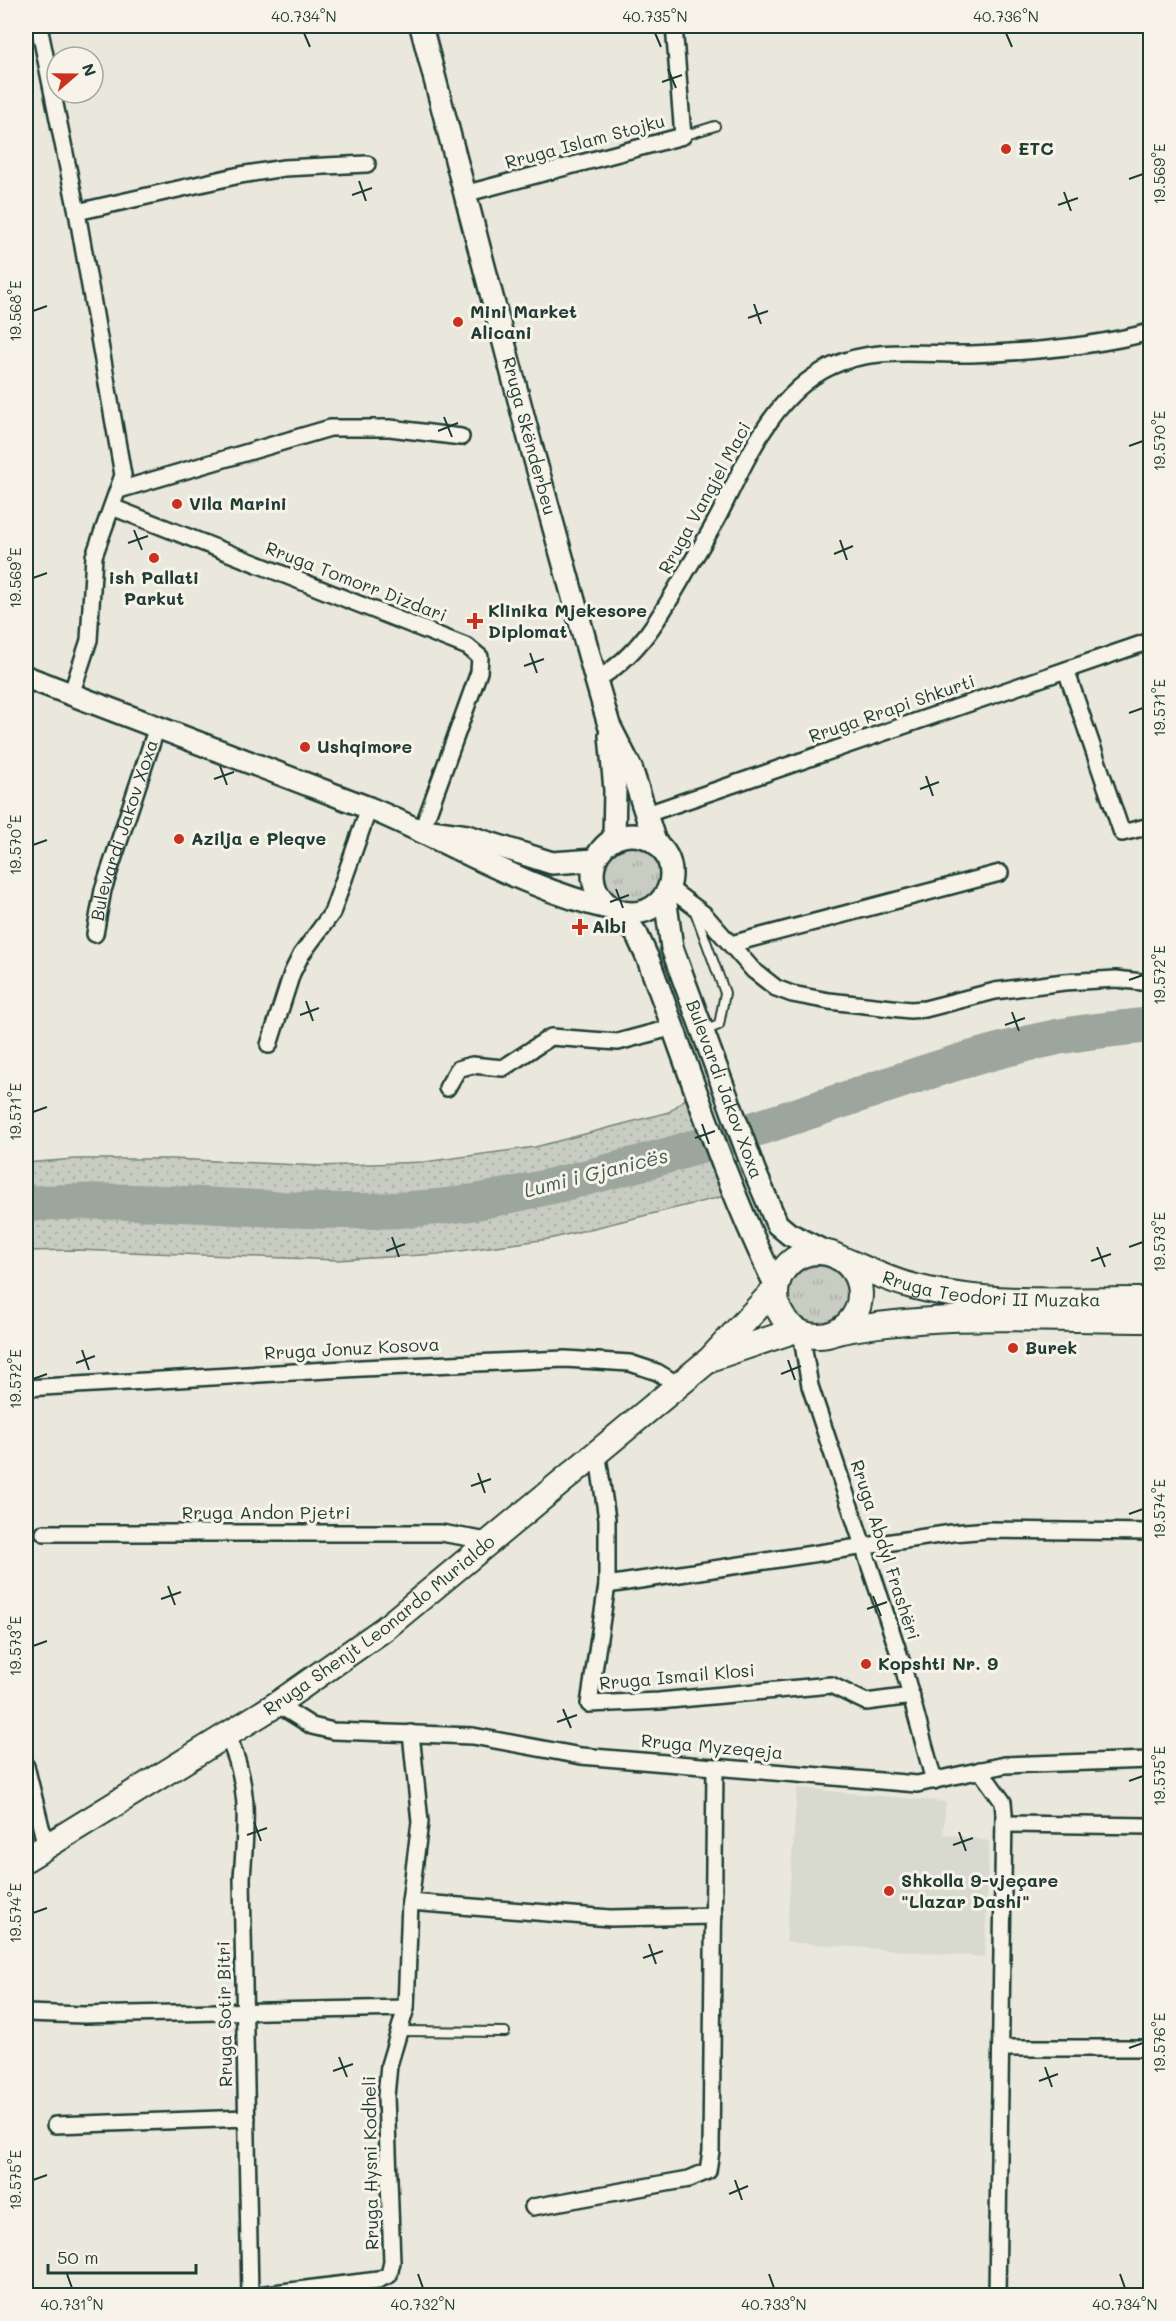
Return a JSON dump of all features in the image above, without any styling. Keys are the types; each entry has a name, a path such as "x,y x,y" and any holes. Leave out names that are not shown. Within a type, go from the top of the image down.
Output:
{"main road":[{"name":"Rruga Skënderbeu","path":"421,26 464,194 596,680 609,725 625,754 655,842"},
{"name":"Bulevardi Jakov Xoxa","path":"26,677 369,808 422,830 462,852 576,899 617,911 638,935 730,1179 776,1287"},
{"path":"609,725 615,790 614,839"},
{"name":"Bulevardi Jakov Xoxa","path":"422,830 460,834 552,863 595,860"},
{"path":"631,835 655,842 670,863 667,892 650,910 631,914 617,911 599,896 595,888 592,879 595,860 602,848 614,839 631,835"},
{"name":"Bulevardi Jakov Xoxa","path":"667,892 669,935 702,1031 754,1170 777,1224 789,1234 832,1255"},
{"path":"811,1252 832,1255 855,1274 860,1294 852,1318 837,1332 815,1336 798,1331 780,1312 776,1287 785,1267 797,1257 811,1252"},
{"name":"Rruga Teodori II Muzaka","path":"832,1255 885,1278 945,1293 1002,1298 1150,1300"},
{"name":"Rruga Shenjt Leonardo Murialdo","path":"26,1859 277,1704 384,1629 597,1450 710,1359 776,1287"},
{"name":"Rruga Teodori II Muzaka","path":"837,1332 928,1318 1150,1320"},
{"name":"Rruga Shenjt Leonardo Murialdo","path":"710,1359 798,1331"}],"street":[{"path":"39,26 78,212 122,465 119,490 94,556 89,639 71,695"},
{"path":"674,26 683,136"},
{"name":"Rruga Islam Stojku","path":"464,194 683,136"},
{"path":"78,212 240,175 284,168 366,164"},
{"name":"Rruga Vangjel Maci","path":"596,680 622,663 656,623 719,514 754,442 795,393 828,367 855,356 974,354 1063,347 1150,332"},
{"path":"119,490 330,428 390,428 462,437"},
{"name":"Rruga Tomorr Dizdari","path":"112,507 468,647 480,657 478,672 422,830"},
{"name":"Rruga Rrapi Shkurti","path":"647,814 1150,641"},
{"path":"1065,670 1122,833 1150,826"},
{"name":"Bulevardi Jakov Xoxa","path":"95,934 103,890 157,727"},
{"path":"269,1045 292,972 301,955 332,913 369,808"},
{"path":"731,944 1000,873"},
{"path":"667,892 693,905 753,970 776,988 792,994 874,1007 925,1009 994,991 1064,981 1116,979 1150,983"},
{"name":"Bulevardi Jakov Xoxa","path":"447,1089 458,1069 472,1065 503,1068 550,1037 618,1042 674,1027"},
{"name":"Rruga Abdyl Frashëri","path":"798,1331 810,1386 912,1696 934,1781"},
{"name":"Rruga Jonuz Kosova","path":"26,1388 362,1368 565,1359 630,1363 657,1372 677,1384"},
{"name":"Rruga Ismail Klosi","path":"597,1450 606,1507 607,1585 589,1704 659,1701 831,1685 843,1688 866,1702 912,1696"},
{"path":"607,1585 952,1533 989,1530 1150,1532"},
{"name":"Rruga Andon Pjetri","path":"44,1533 441,1533 488,1541"},
{"name":"Rruga Myzeqeja","path":"277,1704 312,1726 333,1731 411,1732 472,1736 581,1756 917,1784 1005,1765 1150,1760"},
{"name":"Rruga Hysni Kodheli","path":"250,2295 323,2291 378,2280 389,2275 392,2262 386,2096 389,2066 406,2008 410,1902 420,1822 411,1732"},
{"name":"Rruga Sotir Bitri","path":"227,1735 240,1761 246,1810 242,1878 250,2295"},
{"path":"26,1766 46,1847"},
{"path":"533,2207 689,2179 708,2170 716,1767"},
{"path":"980,1770 1003,1802 1004,1824 997,2295"},
{"path":"1004,1824 1150,1827"},
{"path":"410,1902 610,1918 714,1916"},
{"path":"26,2013 84,2015 245,2013 406,2008"},
{"path":"1001,2048 1150,2048"},
{"path":"55,2125 247,2118"}],"lane":[{"name":"Rruga Islam Stojku","path":"683,136 715,126"},
{"path":"693,905 724,993 719,1025 702,1031"},
{"path":"399,2031 505,2032"}],"shaded area":[{"name":"Shkolla 9-vjeçare \"Llazar Dashi\"","path":"797,1788 946,1802 943,1834 989,1841 985,1957 786,1942"}],"green space":[{"path":"632,846 648,851 656,859 661,875 656,891 648,899 632,904 616,899 608,891 603,875 608,859 616,851"},
{"path":"689,1096 725,1196 549,1239 438,1254 337,1260 76,1250 26,1251 26,1163 75,1159 173,1159 320,1166 424,1162 535,1147 669,1112"},
{"path":"818,1266 834,1271 842,1279 847,1295 842,1311 834,1319 818,1324 802,1319 794,1311 789,1295 794,1279 802,1271"}],"waterway":[{"name":"Lumi i Gjanicës","path":"26,1204 143,1202 318,1211 376,1211 434,1207 492,1199 672,1155 983,1055 1065,1036 1150,1025"}],"place":[{"name":"ETC","path":"1006,149"},
{"name":"Mini Market Alicani","path":"458,322"},
{"name":"Vila Marini","path":"177,504"},
{"name":"ish Pallati Parkut","path":"154,558"},
{"name":"Klinika Mjekesore Diplomat","path":"475,621"},
{"name":"Ushqimore","path":"305,747"},
{"name":"Azilja e Pleqve","path":"179,839"},
{"name":"Albi","path":"580,927"},
{"name":"Burek","path":"1013,1348"},
{"name":"Kopshti Nr. 9","path":"866,1664"},
{"name":"Shkolla 9-vjeçare \"Llazar Dashi\"","path":"889,1891"}]}
